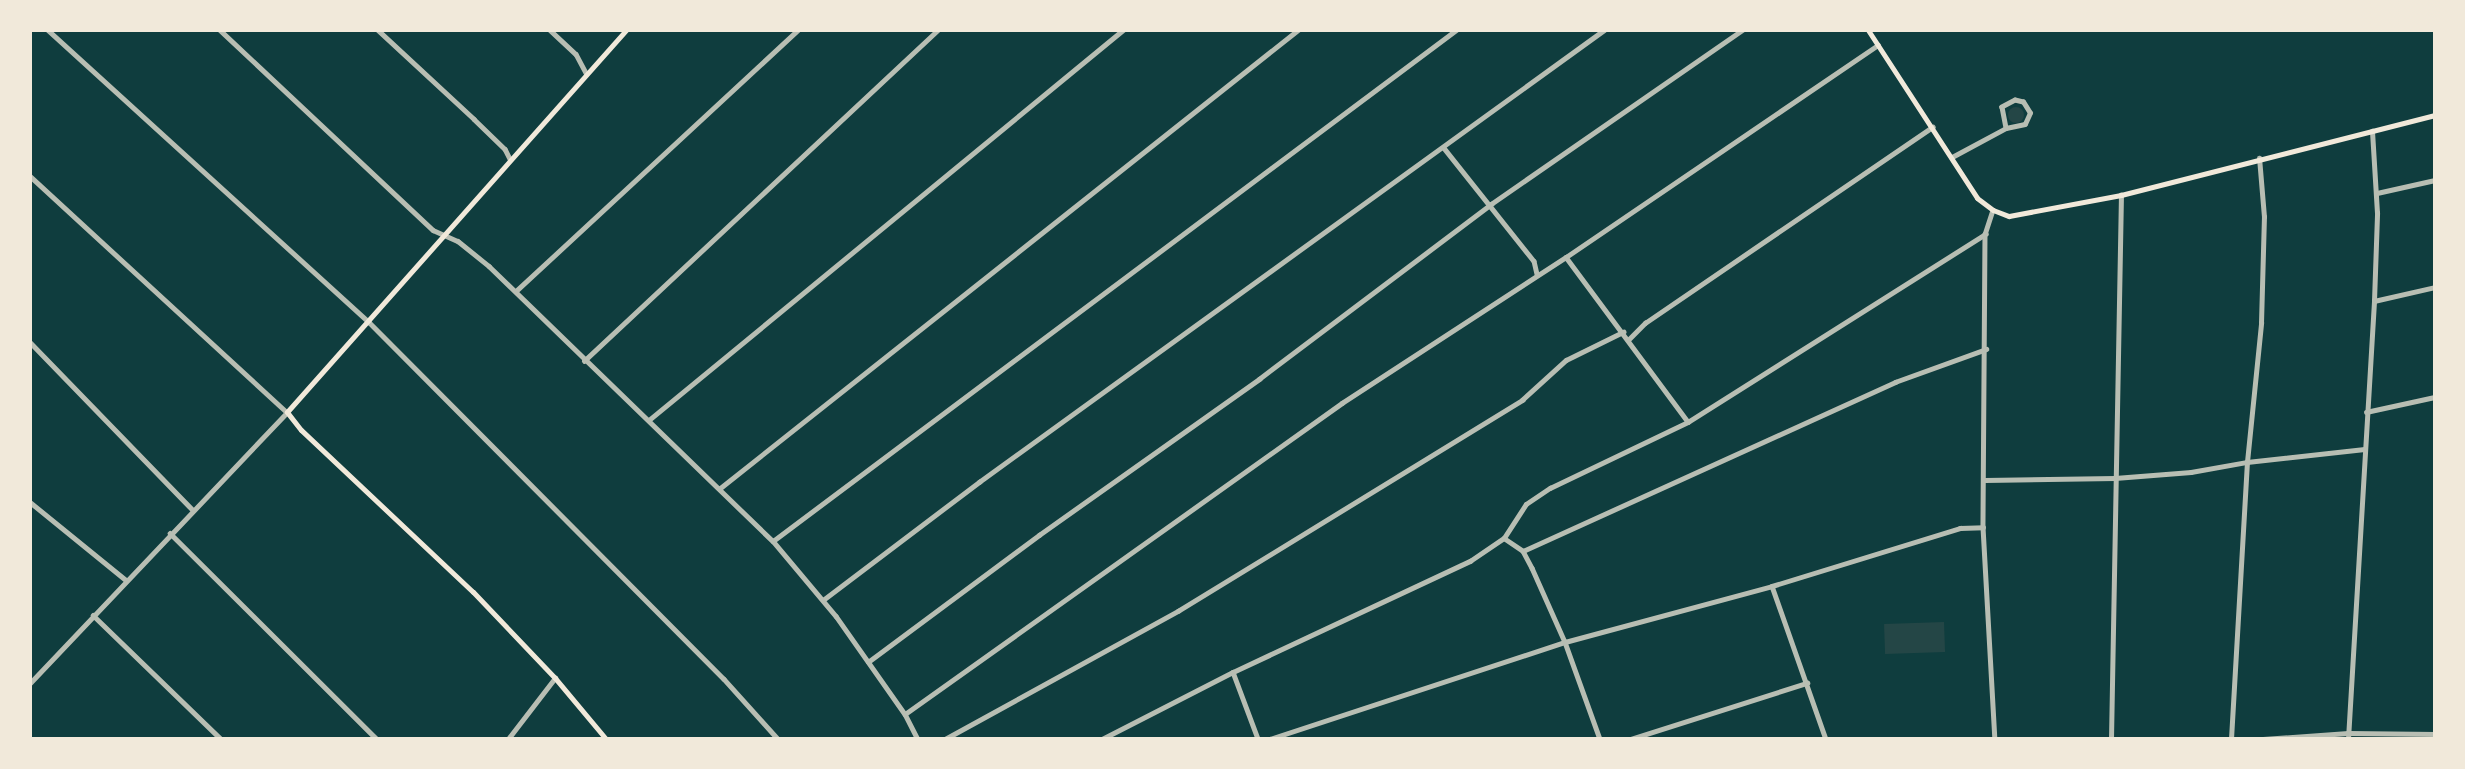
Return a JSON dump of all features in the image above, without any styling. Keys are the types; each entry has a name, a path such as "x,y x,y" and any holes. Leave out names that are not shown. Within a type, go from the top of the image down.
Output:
{"main road":[{"path":"606,739 555,678 464,583 301,430 287,412 626,30"},
{"path":"1868,30 1977,198 1993,210 2009,216 2121,195 2435,115"}],"street":[{"path":"48,30 369,322 695,650 778,739"},
{"path":"220,30 444,236 458,241 516,291 584,361 649,420 773,541 823,600 905,714 918,739"},
{"path":"378,30 474,118 505,149 510,159"},
{"path":"550,30 576,54 586,73"},
{"path":"516,291 798,30"},
{"path":"584,361 938,30"},
{"path":"649,420 1123,30"},
{"path":"719,489 1298,30"},
{"path":"773,541 1456,30"},
{"path":"823,600 979,482 1604,30"},
{"path":"867,662 1039,535 1259,379 1491,204 1742,30"},
{"path":"905,714 1342,403 1566,257 1878,44"},
{"path":"1952,157 2006,128 2029,121 2030,113 2023,102 2015,100 2002,107 2006,128"},
{"path":"1629,339 1645,323 1933,127"},
{"path":"2348,736 2374,301 2377,193 2372,130"},
{"path":"1444,148 1534,261 1536,275"},
{"path":"2231,739 2247,462 2261,323 2264,217 2259,158"},
{"path":"30,176 287,412 169,533 30,683"},
{"path":"2377,193 2435,180"},
{"path":"2111,739 2121,195"},
{"path":"1993,210 1985,234 1983,527 1995,739"},
{"path":"1102,739 1233,672 1470,561 1504,538 1527,504 1542,494 1688,422 1985,234"},
{"path":"1566,257 1688,422"},
{"path":"2374,301 2435,287"},
{"path":"946,739 1178,611 1522,400 1566,360 1623,332"},
{"path":"30,342 192,509"},
{"path":"1523,551 1895,382 1986,349"},
{"path":"2367,412 2435,397"},
{"path":"1985,480 2115,478 2191,472 2247,462 2364,449"},
{"path":"30,502 126,580"},
{"path":"1270,739 1565,642 1772,586 1960,528 1983,527"},
{"path":"169,533 377,739"},
{"path":"1504,538 1523,551 1565,642 1600,739"},
{"path":"1772,586 1826,739"},
{"path":"93,615 221,739"},
{"path":"1233,672 1258,739"},
{"path":"508,739 555,678"},
{"path":"1630,739 1807,683"},
{"path":"2263,739 2435,734"}],"shaded area":[{"path":"2013,107 2019,107 2024,115 2022,121 2013,123 2008,118 2008,112"},
{"path":"1944,622 1945,652 1885,654 1884,624"}]}
